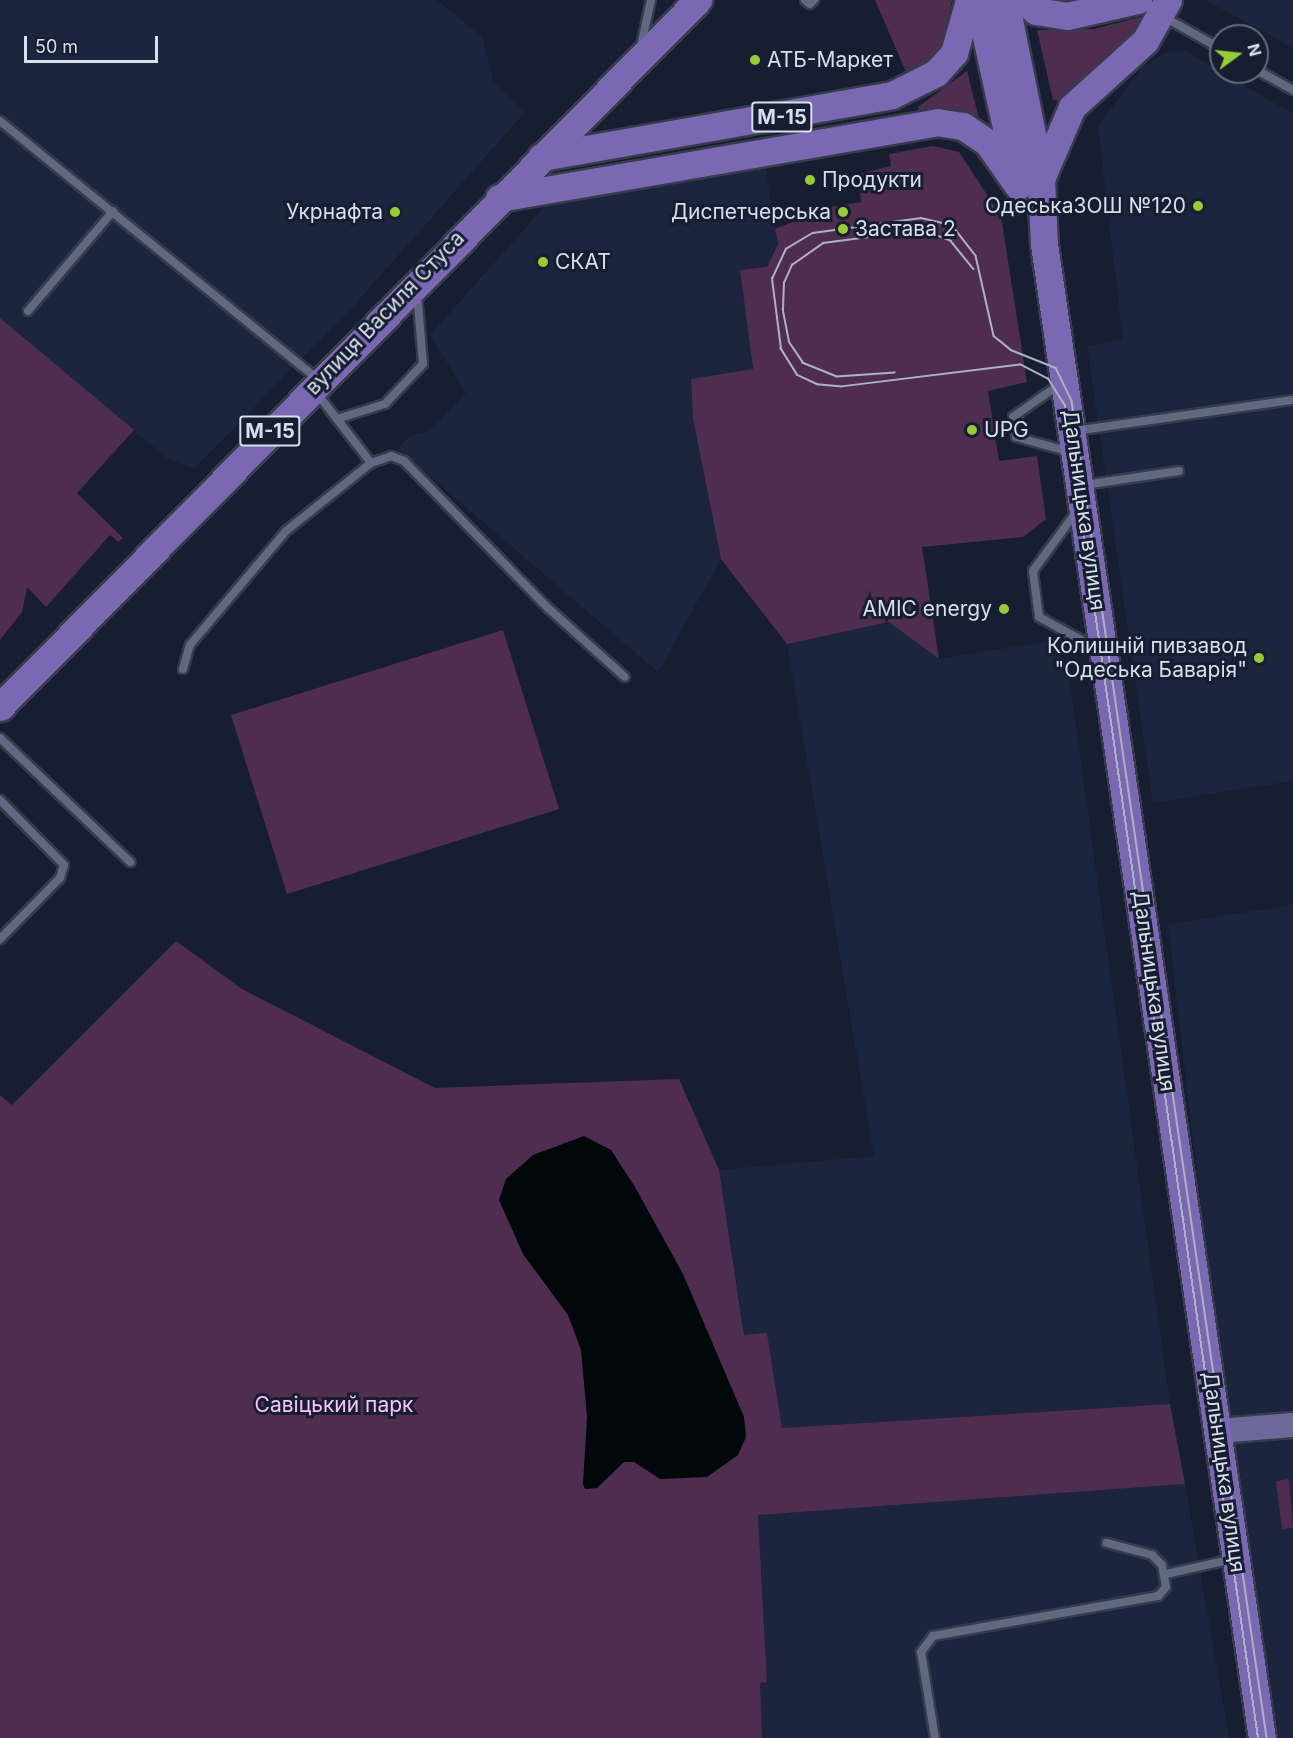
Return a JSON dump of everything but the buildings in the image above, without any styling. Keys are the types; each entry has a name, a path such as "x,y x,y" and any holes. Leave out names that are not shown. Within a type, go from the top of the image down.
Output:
{"main road":[{"name":"вулиця Василя Стуса","path":"0,707 417,281 636,66 698,0"},
{"name":"М-15","path":"541,157 892,95 936,73 954,53 969,0"},
{"name":"Дальницька вулиця","path":"978,0 1030,183 1044,244 1262,1738"},
{"name":"Дальницька вулиця","path":"1005,0 1030,183"},
{"path":"1022,0 1036,11 1067,16 1138,0"},
{"path":"499,198 937,122 963,126 981,137 1030,183 1072,107 1131,56 1165,8"},
{"path":"1218,1431 1293,1425"}],"lane":[{"path":"636,66 651,0"},
{"path":"805,0 810,4 814,0"},
{"path":"1165,8 1209,40"},
{"path":"1269,77 1293,90"},
{"path":"0,121 113,211 316,384 337,419 371,463"},
{"path":"28,311 113,211"},
{"path":"337,419 385,404 423,364 417,281"},
{"path":"1065,379 1013,417 1016,437 1074,443 1293,400"},
{"path":"183,669 190,645 241,579 286,531 371,463 391,456 404,461 548,608 625,677"},
{"path":"1105,652 1039,616 1033,571 1082,495 1179,471"},
{"path":"0,738 130,862"},
{"path":"0,800 64,865 60,878 0,939"},
{"path":"935,1738 921,1652 924,1642 1145,1600 1166,1587 1166,1574 1152,1556 1107,1543"},
{"path":"1166,1574 1236,1558"}],"shaded area":[{"path":"0,0 437,0 483,38 493,80 525,112 356,303 194,469 168,459 0,318"},
{"path":"1205,0 1293,0 1293,48 1269,35 1269,24 1249,24"},
{"path":"1185,51 1209,65 1209,84 1242,84 1293,114 1293,781 1153,803 1087,346 1123,339 1098,126 1143,66 1167,52"},
{"path":"765,166 778,244 767,267 740,270 753,369 691,380 693,419 721,559 658,672 398,449 409,436 430,431 466,393 430,335 553,197"},
{"path":"889,622 939,659 1044,642 1067,662 1170,1404 782,1428 767,1333 745,1336 719,1170 874,1156 787,644"},
{"path":"1293,905 1293,1411 1226,1424 1168,924"},
{"path":"584,1136 611,1150 635,1187 683,1274 744,1417 746,1437 738,1455 707,1477 660,1479 634,1462 624,1462 597,1488 585,1489 583,1484 587,1417 581,1350 568,1315 523,1254 499,1200 506,1179 533,1155"},
{"path":"1293,1432 1293,1738 1270,1738 1227,1436"},
{"path":"1185,1484 1229,1738 762,1738 760,1683 767,1682 758,1515"}],"green space":[{"path":"875,0 952,0 942,47 933,59 906,72"},
{"path":"1144,16 1147,22 1062,100 1053,100 1037,30 1094,29"},
{"path":"967,71 979,119 920,115 918,107"},
{"path":"933,146 959,152 1001,216 1027,382 988,391 999,461 1037,456 1046,519 1023,537 922,547 939,659 889,622 787,644 721,559 693,419 691,379 753,369 740,270 767,267 778,244 775,229 830,207 861,202 858,174 891,166 889,154"},
{"path":"0,318 134,430 77,493 123,538 118,542 110,535 46,607 27,587 22,612 0,640"},
{"path":"503,630 559,809 287,894 231,715"},
{"name":"Савіцький парк","path":"176,941 242,989 435,1088 679,1079 719,1170 744,1335 767,1333 782,1428 1170,1404 1185,1484 758,1515 767,1682 760,1683 762,1738 0,1738 0,1095 12,1105"},
{"path":"1289,1479 1293,1528 1282,1529 1276,1481"}],"tram line":[{"path":"1258,1738 1065,406 1048,379 1020,365 842,387 818,385 797,375 781,349 772,279 786,249 813,233 921,218 952,225 976,256 994,336 1011,350 1056,368 1072,401 1267,1738"},
{"path":"895,373 837,377 803,363 789,342 783,310 784,283 792,265 823,243 923,230 951,241 974,269"}],"place":[{"name":"АТБ-Маркет","path":"755,60"},
{"name":"Продукти","path":"810,180"},
{"name":"ОдеськаЗОШ №120","path":"1198,206"},
{"name":"Укрнафта","path":"395,212"},
{"name":"Диспетчерська","path":"843,212"},
{"name":"Застава 2","path":"843,229"},
{"name":"СКАТ","path":"543,262"},
{"name":"UPG","path":"972,430"},
{"name":"AMIC energy","path":"1004,609"},
{"name":"Колишній пивзавод \"Одеська Баварія\"","path":"1259,658"}]}
